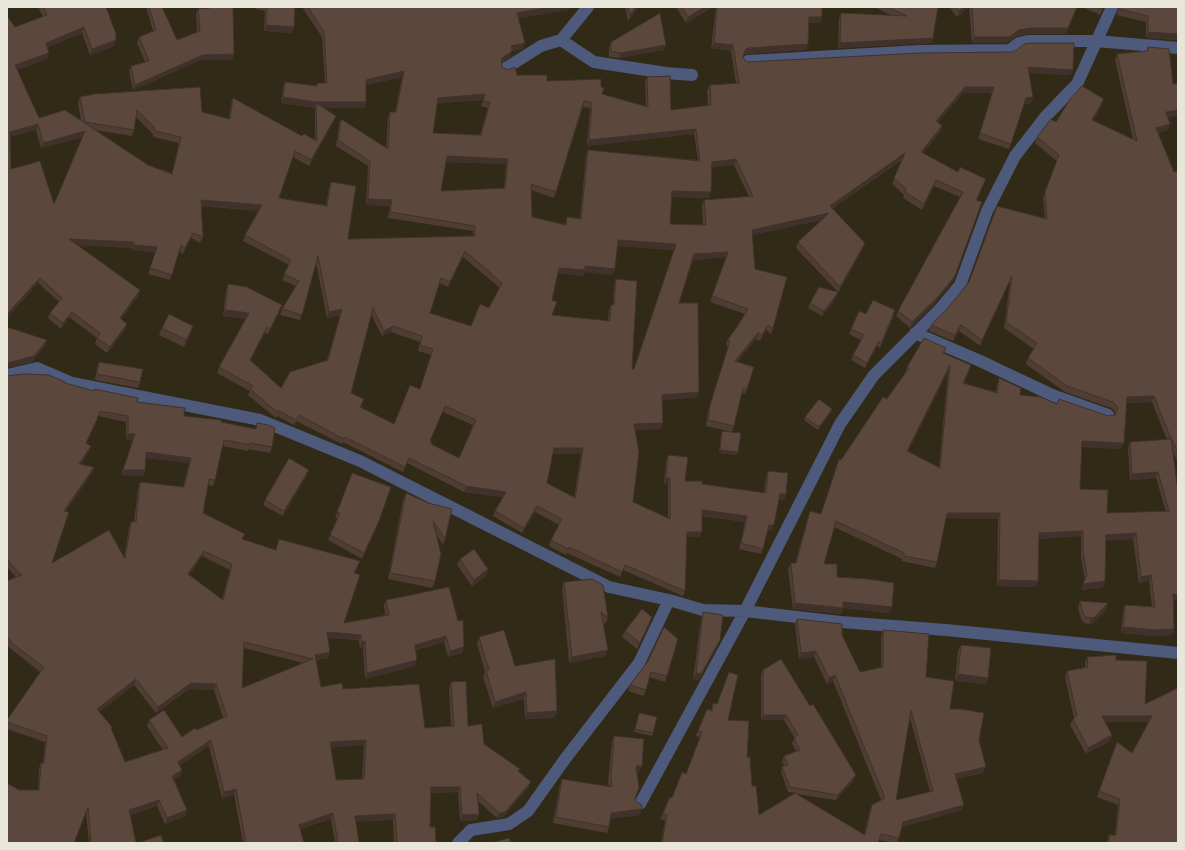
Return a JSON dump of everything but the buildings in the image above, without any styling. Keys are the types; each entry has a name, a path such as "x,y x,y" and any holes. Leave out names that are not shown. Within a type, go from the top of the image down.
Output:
{"street":[{"path":"506,68 541,46 560,40 588,7"},
{"path":"640,804 745,611 840,424 874,375 939,310 960,285 987,211 1015,156 1046,116 1077,84 1112,7"},
{"path":"560,40 594,62 666,73 692,75"},
{"path":"748,61 919,51 1010,50 1019,43 1028,41 1096,41 1178,48"},
{"path":"915,333 978,360 1052,395 1108,415"},
{"path":"7,375 37,368 72,383 260,420 360,462 609,587 669,600 702,610 745,611 841,622 946,630 1178,653"},
{"path":"458,843 471,830 509,824 528,811 565,759 639,663 669,600"}]}
